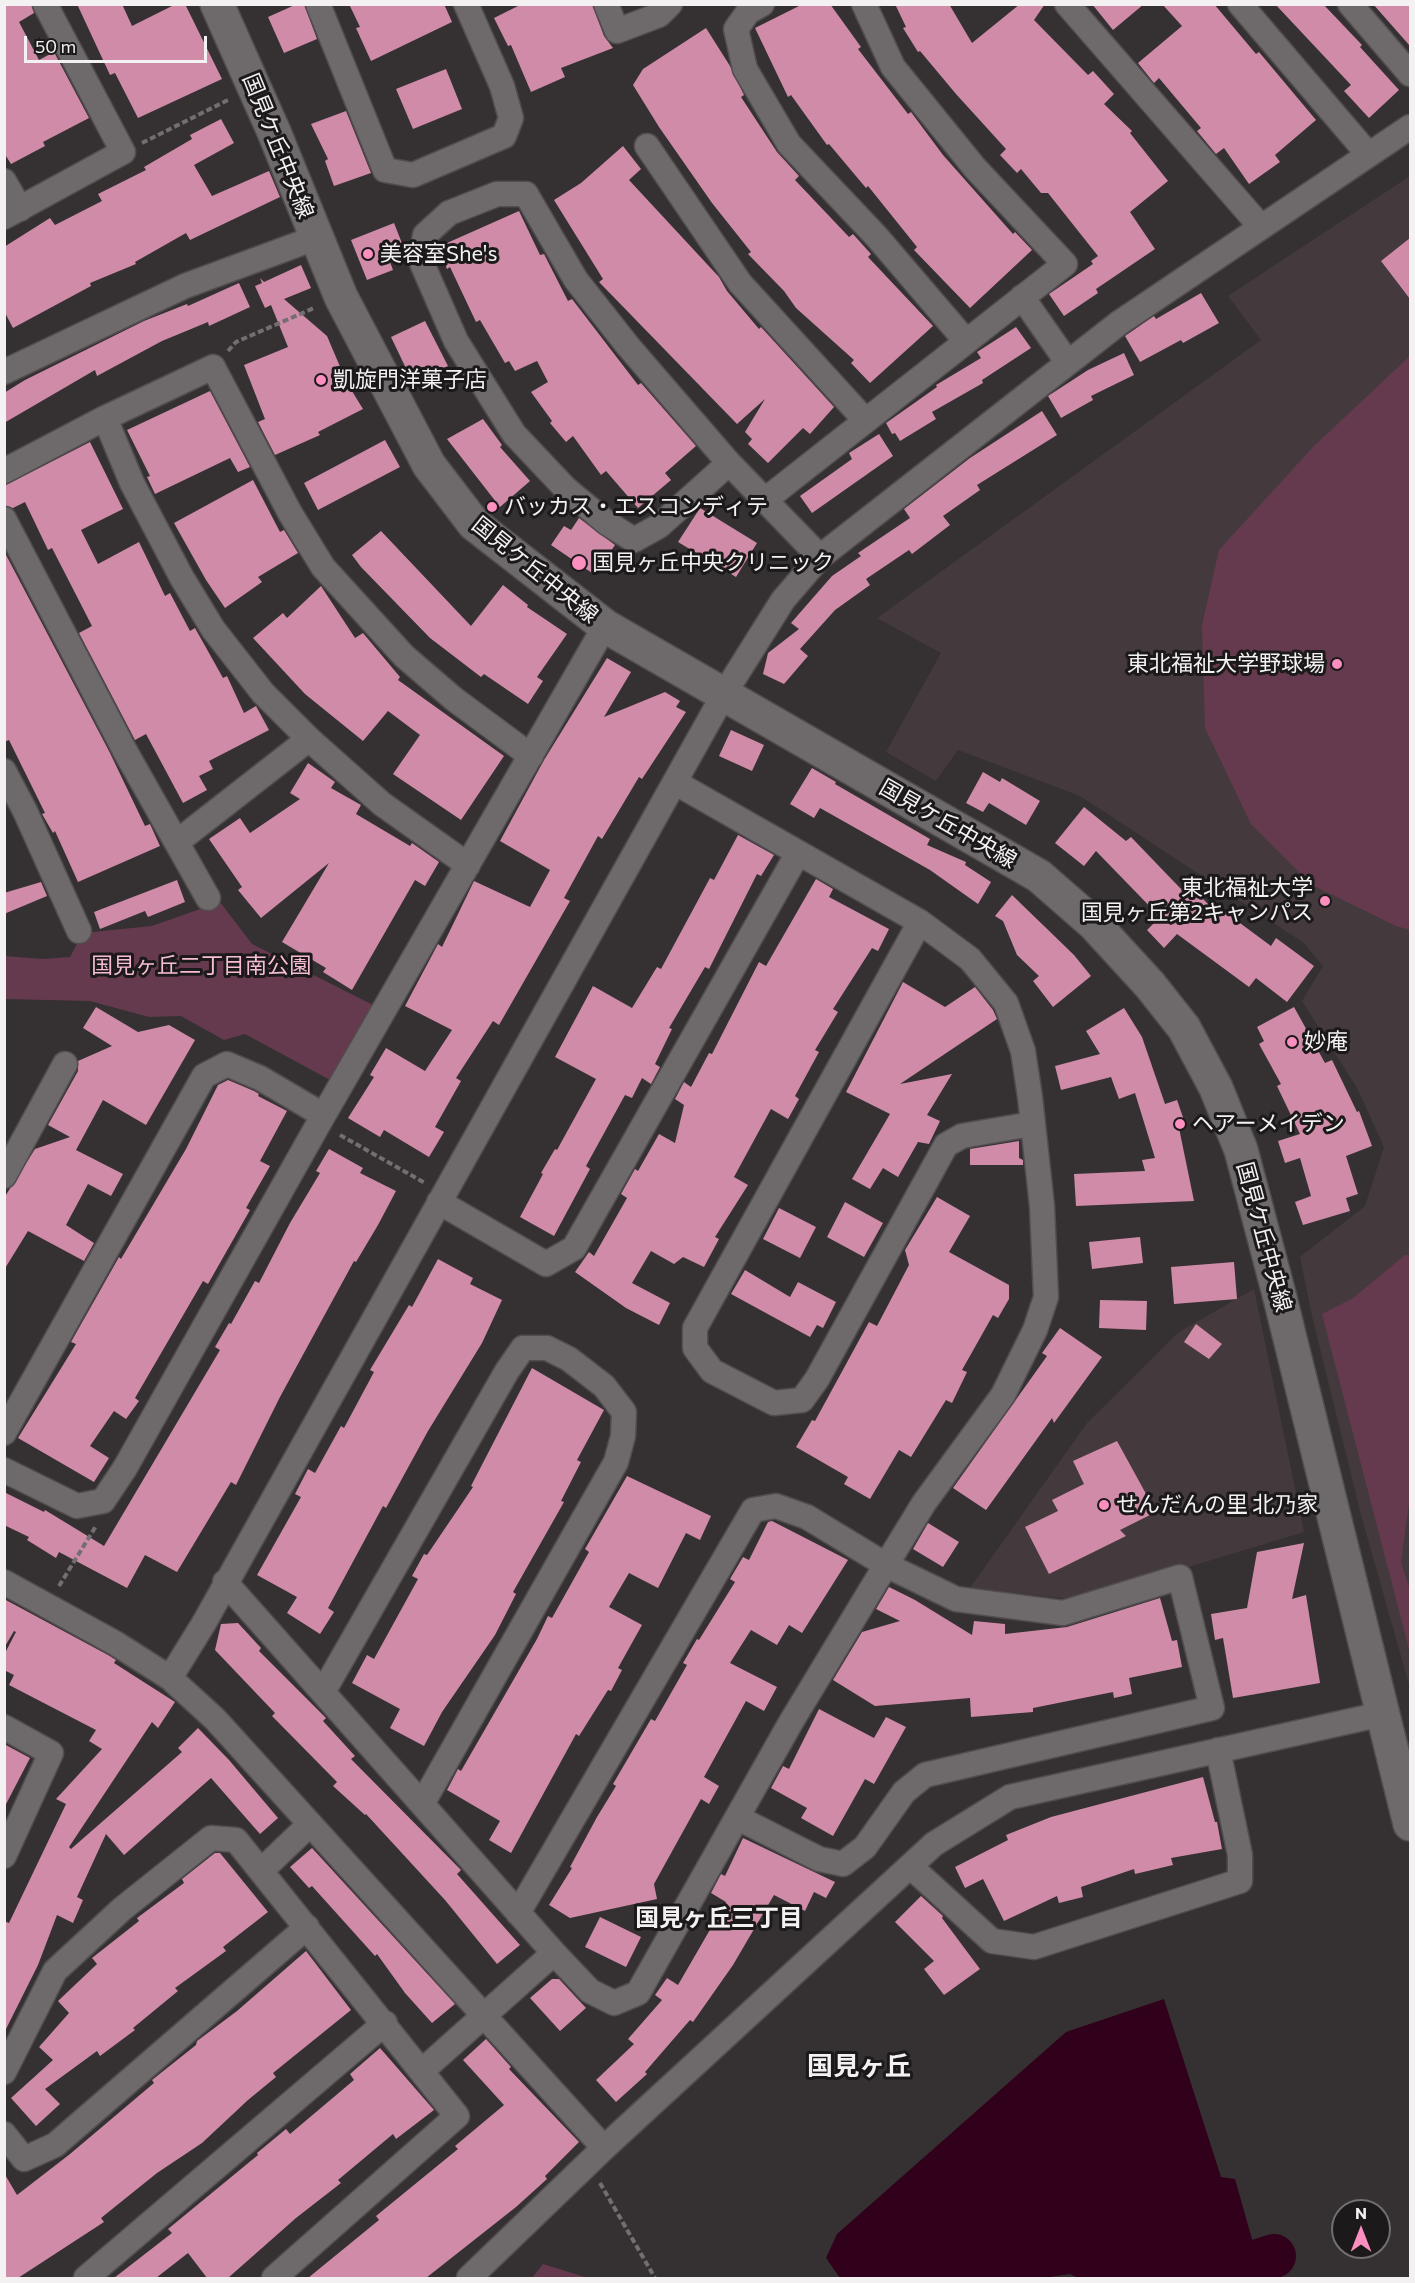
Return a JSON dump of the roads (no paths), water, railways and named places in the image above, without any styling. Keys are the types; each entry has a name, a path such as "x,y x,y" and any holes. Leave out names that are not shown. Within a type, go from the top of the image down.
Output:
{"street":[{"path":"4,181 12,213 123,152 45,4"},
{"name":"国見ケ丘中央線","path":"217,4 341,297 429,465 474,524 605,626 1039,876 1094,924 1150,985 1184,1028 1216,1088 1240,1150 1279,1293 1410,1824"},
{"path":"318,4 385,170 412,175 504,135 511,118 502,86 466,4"},
{"path":"606,4 617,31 658,15 670,4"},
{"path":"762,4 748,12 736,29 745,69 789,144 877,237 965,340"},
{"path":"765,500 965,340 1065,264 975,168 893,67 864,4"},
{"path":"1067,4 1261,227"},
{"path":"1240,4 1368,154"},
{"path":"1350,4 1410,74"},
{"path":"170,1678 204,1623 724,694 783,600 820,557 1119,323 1410,127"},
{"path":"647,146 740,283 865,420"},
{"path":"729,463 658,526 634,540 607,523 566,489 514,434 461,351 421,261 425,235 449,213 497,194 526,194 576,280 628,346 729,463 820,557"},
{"path":"4,372 186,286 315,238"},
{"path":"1022,297 1068,363"},
{"path":"4,471 105,418 213,367 285,503 323,567 404,656 454,699 531,756"},
{"path":"105,418 132,483 182,578 213,629 263,693 309,739 382,804 468,865"},
{"path":"4,519 125,751 208,898"},
{"path":"4,1470 77,1506 103,1501 125,1468 321,1119 605,626"},
{"path":"177,842 309,739"},
{"path":"4,771 26,811 79,931"},
{"path":"225,1582 554,1953 590,1991 614,2003 638,1993 791,1722 886,1564 924,1503 1003,1395 1035,1330 1046,1297 1046,1256 1023,1051 1006,1003 970,959 920,922 676,783"},
{"path":"442,1198 546,1264 574,1248 798,853"},
{"path":"920,922 695,1328 695,1348 712,1371 774,1403 802,1400 817,1379 946,1145 962,1136 1032,1124"},
{"path":"4,1176 65,1064"},
{"path":"4,1433 204,1076 227,1064 260,1078 321,1119"},
{"path":"323,1692 507,1371 523,1348 547,1348 569,1359 604,1386 624,1412 623,1436 616,1462 422,1804"},
{"path":"518,1913 738,1532 753,1510 776,1506 807,1516 886,1564 956,1599 1063,1612 1180,1577 1212,1708 925,1775 904,1792 865,1847 843,1864 819,1859 738,1818"},
{"path":"4,1582 170,1678 215,1719 483,2016 596,2156"},
{"path":"469,2278 596,2156 934,1844 1010,1797 1382,1714"},
{"path":"4,1727 51,1753 4,1856"},
{"path":"910,1866 992,1941 1034,1947 1240,1881 1240,1856 1218,1750"},
{"path":"261,1871 310,1824"},
{"path":"4,2072 55,1971 122,1909 212,1838 236,1840 458,2116 274,2278"},
{"path":"4,2133 24,2159 55,2145 307,1928"},
{"path":"423,2070 554,1953"},
{"path":"86,2278 385,2023"}],"waterway":[{"path":"1258,2261 1274,2256"}],"place":[{"name":"美容室She's","path":"368,254"},
{"name":"凱旋門洋菓子店","path":"321,380"},
{"name":"バッカス・エスコンディテ","path":"492,507"},
{"name":"国見ヶ丘中央クリニック","path":"579,563"},
{"name":"東北福祉大学野球場","path":"1337,664"},
{"name":"東北福祉大学 国見ヶ丘第2キャンパス","path":"1325,901"},
{"name":"妙庵","path":"1292,1042"},
{"name":"ヘアーメイデン","path":"1180,1124"},
{"name":"せんだんの里 北乃家","path":"1104,1505"}],"district":[{"name":"国見ヶ丘三丁目","path":"719,1918"},
{"name":"国見ヶ丘","path":"859,2066"}],"park label":[{"name":"国見ヶ丘二丁目南公園","path":"201,966"}]}
